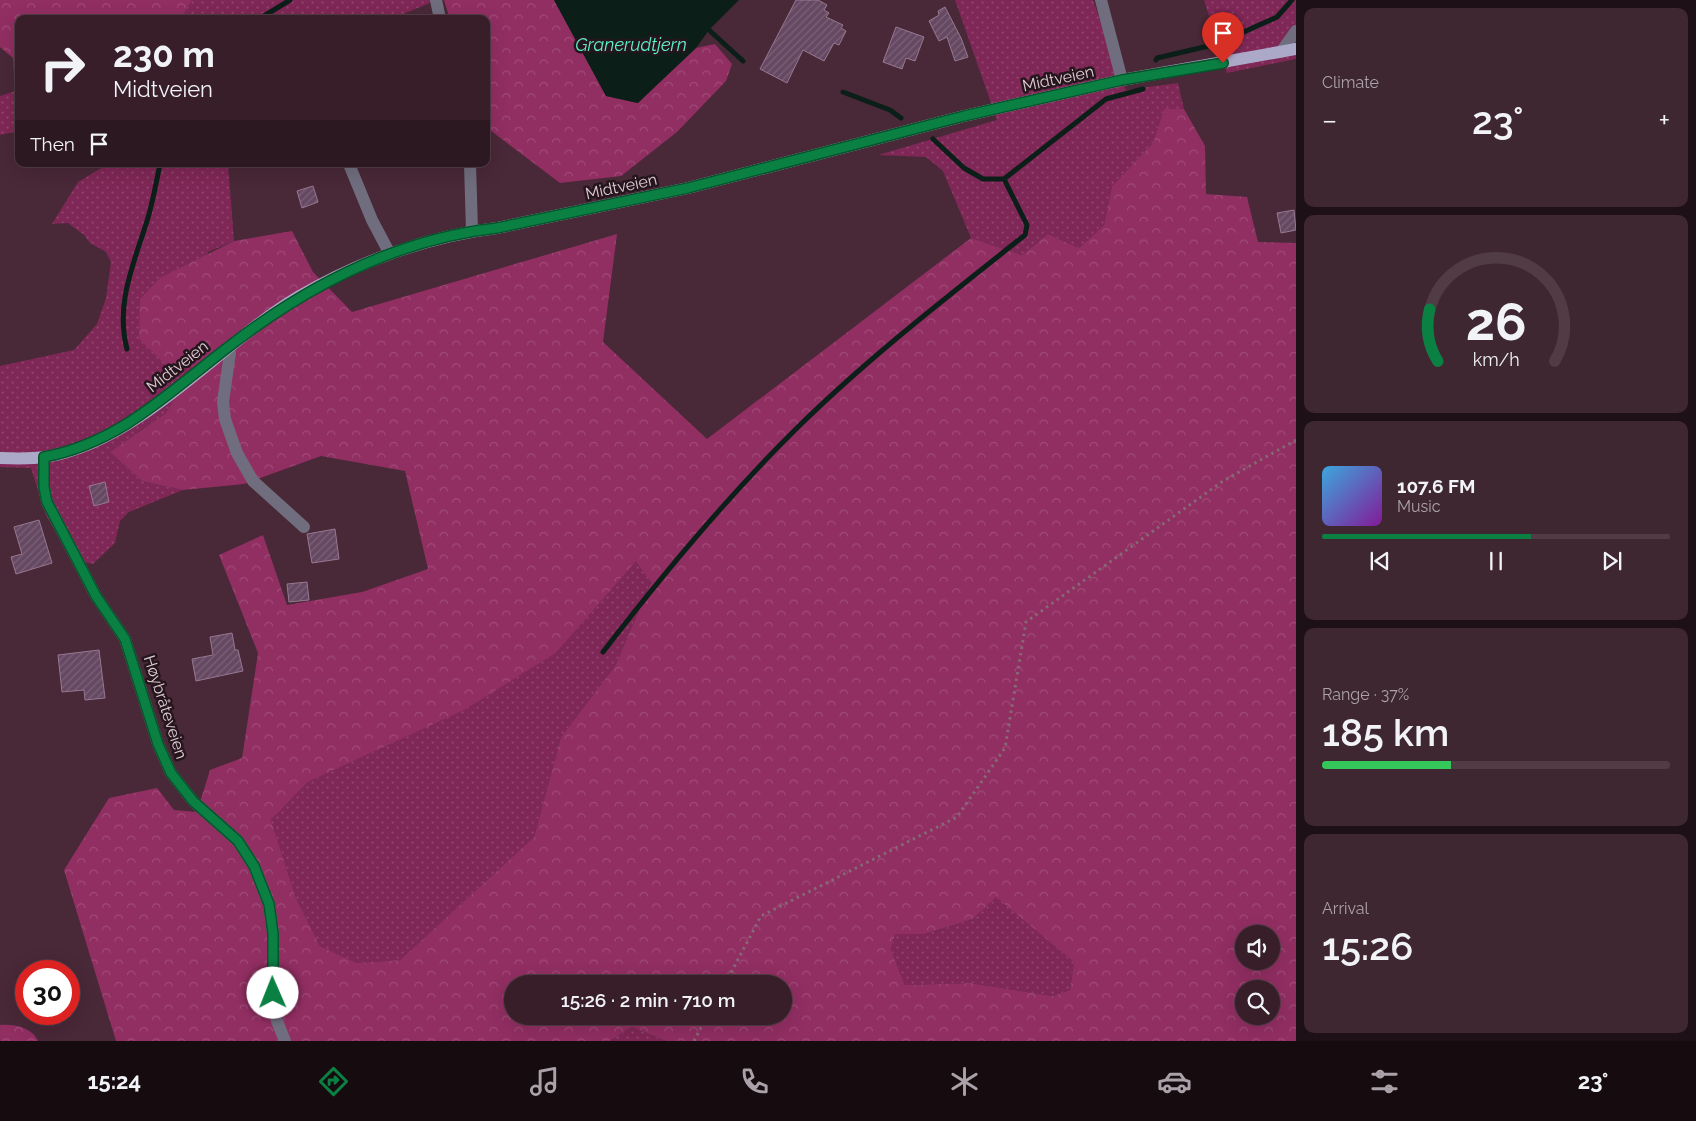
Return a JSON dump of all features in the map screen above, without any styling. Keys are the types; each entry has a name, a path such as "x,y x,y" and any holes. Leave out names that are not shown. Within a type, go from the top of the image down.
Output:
{"main road":[{"name":"Midtveien","path":"0,458 44,457 67,453 106,437 141,415 228,347 299,297 390,254 472,231 506,226 688,188 964,116 1122,80 1296,49"}],"street":[{"path":"436,0 439,15"},
{"path":"1101,0 1122,80"},
{"path":"1281,52 1296,31"},
{"path":"350,167 372,220 390,254"},
{"path":"470,167 472,231"},
{"path":"228,347 230,353 223,402 225,419 237,452 253,481 304,527"},
{"name":"Høybråteveien","path":"44,457 44,487 47,502 96,596 125,639 158,744 171,773 193,801 238,841 254,866 269,904 273,933 273,1004 277,1021 286,1041"}],"path":[{"path":"730,975 761,916 957,817 1005,748 1026,622 1223,481 1296,440"},
{"path":"694,1041 702,1025"}],"shaded area":[{"path":"192,0 437,0 401,15 183,15"},
{"path":"955,0 1093,0 1126,90 1178,83 1184,109 1164,109 1153,143 1112,186 1104,225 1079,248 1048,234 1022,255 971,238 943,171 926,157 878,155 997,120"},
{"path":"1204,0 1296,0 1296,59 1227,73"},
{"path":"15,91 15,132 0,135 0,96"},
{"path":"103,167 228,167 234,241 208,252 192,367 166,413 110,452 142,481 183,490 129,512 120,521 115,543 93,564 72,560 46,515 31,468 0,467 0,366 74,350 97,324 106,298 111,262 106,252 90,243 84,235 68,223 52,224 78,182"},
{"path":"636,560 651,581 615,666 561,737 534,837 400,960 357,963 320,946 296,898 271,820 308,782 463,710 556,653"},
{"path":"996,896 1074,962 1070,990 1053,996 970,983 905,985 891,950 895,934 926,934 973,919"},
{"path":"632,1027 666,1041 609,1041"}],"green space":[{"path":"0,0 192,0 183,15 15,15 15,93 13,58 0,47"},
{"path":"444,0 554,0 606,96 637,103 696,48 715,44 732,64 726,81 677,132 621,176 560,183 490,130 490,15 449,15"},
{"path":"1164,109 1184,109 1205,146 1206,194 1247,197 1258,242 1296,243 1296,1041 666,1041 632,1027 609,1041 116,1041 64,870 109,798 157,788 174,810 197,812 210,770 242,758 258,653 219,555 263,535 287,605 362,592 428,569 405,471 321,456 244,484 183,490 142,481 110,452 166,413 192,367 167,366 139,339 140,299 160,278 234,241 292,231 313,272 352,312 617,234 603,342 707,439 971,238 1022,255 1048,234 1079,248 1104,225 1112,186 1153,143","holes":["636,561 651,582 615,666 561,737 534,837 400,960 357,963 320,946 296,898 271,820 308,782 464,710 556,653","996,897 1074,962 1070,990 1053,996 970,983 905,985 891,950 895,934 925,934 973,919"]},
{"path":"0,1025 22,1027 31,1032 38,1041 0,1041"}],"water":[{"name":"Granerudtjern","path":"554,0 739,0 709,30 696,48 638,103 606,96"}],"building":[{"path":"796,0 818,0 827,5 824,10 829,13 826,17 843,25 841,28 846,31 839,45 834,43 824,61 803,50 787,83 760,69"},
{"path":"945,7 961,38 968,57 955,61 947,37 939,41 929,21 939,15 938,11"},
{"path":"896,27 924,37 915,61 906,58 902,69 883,62"},
{"path":"313,186 318,202 302,208 297,191"},
{"path":"1294,210 1296,230 1281,233 1277,213"},
{"path":"105,482 109,502 94,506 89,486"},
{"path":"39,520 52,563 16,574 11,557 22,554 14,527"},
{"path":"335,529 339,559 312,563 307,534"},
{"path":"307,582 309,600 289,602 287,584"},
{"path":"232,633 235,650 238,650 243,671 196,681 192,659 213,655 210,637"},
{"path":"99,650 105,698 85,700 84,690 62,692 58,655"}],"waterway":[{"path":"266,15 290,0"},
{"path":"1156,60 1157,58 1217,44 1277,17 1292,0"},
{"path":"709,30 743,61"},
{"path":"933,139 964,168 983,179 1004,179 1106,99 1143,89"},
{"path":"843,92 890,110 901,118"},
{"path":"127,349 123,316 125,300 132,268 151,207 159,167"},
{"path":"603,652 696,537 797,428 880,353 1025,235 1027,225 1004,179"}],"route":[{"path":"273,993 273,933 269,904 254,866 238,841 193,801 171,773 158,744 131,652 117,625 96,596 47,502 44,487 44,457 67,453 106,437 141,415 228,347 299,297 353,270 410,247 472,231 497,228 688,188 964,116 1095,88 1122,80 1223,63"}]}
